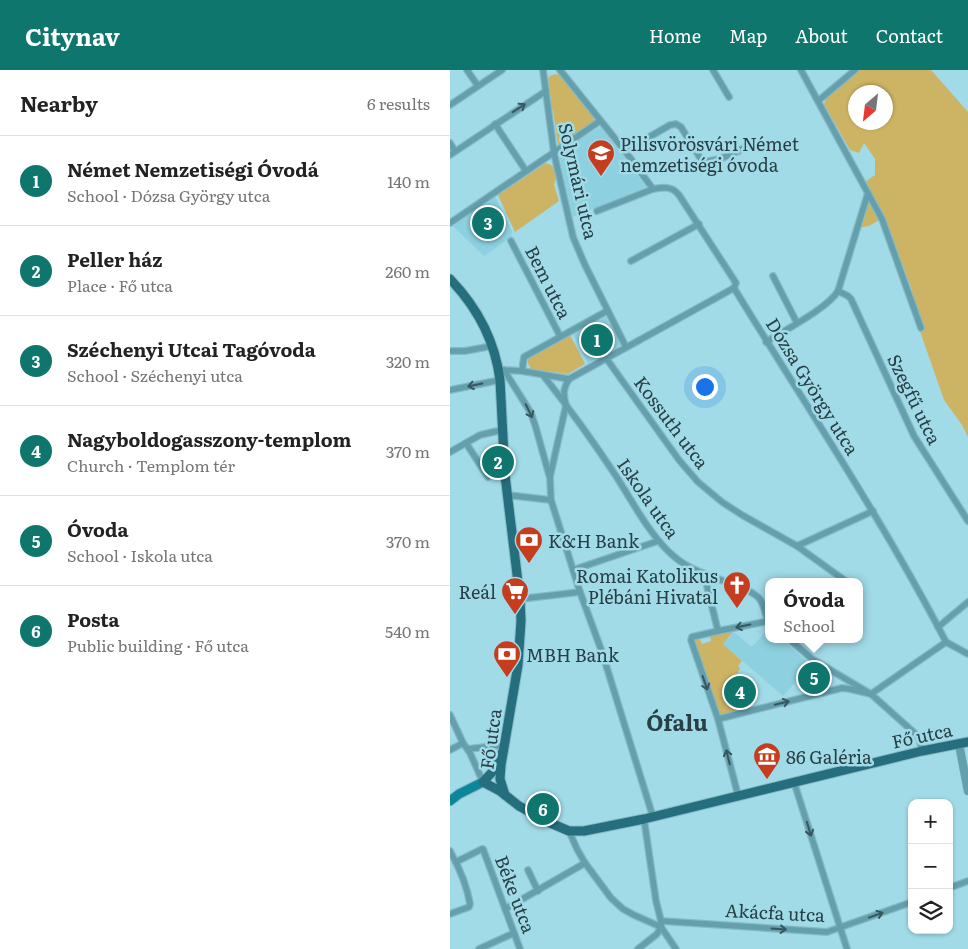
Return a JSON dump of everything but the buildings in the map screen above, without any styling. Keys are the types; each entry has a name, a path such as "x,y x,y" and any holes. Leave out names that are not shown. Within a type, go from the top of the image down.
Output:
{"main road":[{"name":"Fő utca","path":"450,278 474,309 487,333 501,370 502,430 507,495 521,621 518,665 500,779 505,795 525,810 548,822 569,831 584,831 649,818 922,751 963,743"},
{"path":"450,801 459,794 485,782 496,767 504,748"},
{"path":"485,782 494,783 500,779"},
{"path":"485,782 505,795"}],"street":[{"path":"467,70 478,86"},
{"path":"450,105 502,70"},
{"name":"Solymári utca","path":"543,70 554,153 574,237 584,264 626,347"},
{"path":"560,70 653,189"},
{"path":"713,70 729,97"},
{"path":"801,70 882,219 921,328"},
{"path":"818,101 855,70"},
{"path":"450,143 453,153 546,91"},
{"path":"450,222 600,121"},
{"path":"494,124 526,171"},
{"path":"625,151 670,124 676,124 681,127 704,162 720,159 747,147"},
{"path":"597,211 653,189 663,187 676,191 698,224 631,261"},
{"path":"766,342 832,300 838,291 868,193"},
{"name":"Dózsa György utca","path":"698,224 736,283 734,288 766,342 855,481 946,642"},
{"name":"Bem utca","path":"511,241 560,336"},
{"path":"773,276 797,323"},
{"path":"550,477 566,405 563,395 564,386 568,379 734,288"},
{"name":"Szegfű utca","path":"838,291 851,299 914,436 968,521"},
{"path":"522,371 524,357 607,311"},
{"path":"450,351 465,351 492,346"},
{"name":"Kossuth utca","path":"606,358 679,460 698,482 742,516 797,546 842,578"},
{"path":"501,370 522,371 568,379"},
{"path":"501,370 530,413 536,428 550,477 551,500 580,592 602,652 649,818 656,901 661,924 676,949"},
{"name":"Iskola utca","path":"543,375 594,444 658,541 679,562 704,574 735,585 758,597 765,612"},
{"path":"450,390 500,380"},
{"path":"450,452 480,435 502,430"},
{"path":"466,443 488,477"},
{"path":"507,495 551,500"},
{"path":"797,546 872,511"},
{"path":"573,570 658,541"},
{"path":"704,574 718,630"},
{"path":"520,600 580,592"},
{"path":"938,627 968,602"},
{"path":"738,795 718,719 691,640 692,637 718,630 765,622"},
{"path":"718,719 842,688 871,694 946,642 968,654"},
{"path":"794,643 812,659 871,694 919,737 922,751"},
{"path":"450,715 485,782"},
{"path":"450,750 463,743"},
{"path":"963,743 968,791"},
{"path":"468,750 504,748"},
{"path":"794,782 847,949"},
{"path":"569,831 586,863 605,891 616,903 634,915 661,924"},
{"name":"Béke utca","path":"456,862 483,849 520,949"},
{"path":"450,851 456,862 470,904 469,907 450,914"},
{"path":"505,909 586,863"},
{"path":"528,870 538,891"},
{"path":"953,887 968,881"},
{"name":"Akácfa utca","path":"661,924 827,932 908,903"},
{"path":"638,949 657,934 661,924"},
{"path":"479,949 514,933"}],"shaded area":[{"path":"857,70 931,70 968,112 968,437 944,400 907,294 912,290 885,219 866,181 875,175 875,159 864,143 859,153 850,150 824,104 827,96"},
{"path":"556,74 562,76 594,116 595,120 558,146 548,80 550,76"},
{"name":"Pilisvörösvári Német nemzetiségi óvoda","path":"600,127 646,187 573,217 559,155 560,152"},
{"path":"546,163 553,166 556,178 554,185 559,201 515,232 498,195"},
{"path":"868,195 881,219 869,226 858,228 860,221 863,222 867,210 864,209"},
{"path":"495,197 512,231 511,237 484,256 453,226"},
{"path":"606,317 621,345 588,363 573,334"},
{"path":"570,335 585,364 568,374 531,369 528,359"},
{"path":"732,631 723,644 742,661 738,666 740,668 735,680 729,678 723,692 752,703 750,708 720,716 694,640 700,639 702,644 711,641 710,636"},
{"path":"734,632 752,647 765,632 765,643 786,643 811,665 783,696 723,644"}],"place":[{"name":"Pilisvörösvári Német nemzetiségi óvoda","path":"601,177"},
{"name":"Széchenyi Utcai Tagóvoda","path":"488,223"},
{"name":"Német Nemzetiségi Óvodá","path":"597,340"},
{"name":"Peller ház","path":"498,462"},
{"name":"K&H Bank","path":"529,564"},
{"name":"Romai Katolikus Plébáni Hivatal","path":"737,609"},
{"name":"Reál","path":"515,615"},
{"name":"MBH Bank","path":"507,678"},
{"name":"Óvoda","path":"814,678"},
{"name":"Nagyboldogasszony-templom","path":"740,692"},
{"name":"86 Galéria","path":"767,780"},
{"name":"Posta","path":"543,809"}],"district":[{"name":"Ófalu","path":"677,721"}]}
